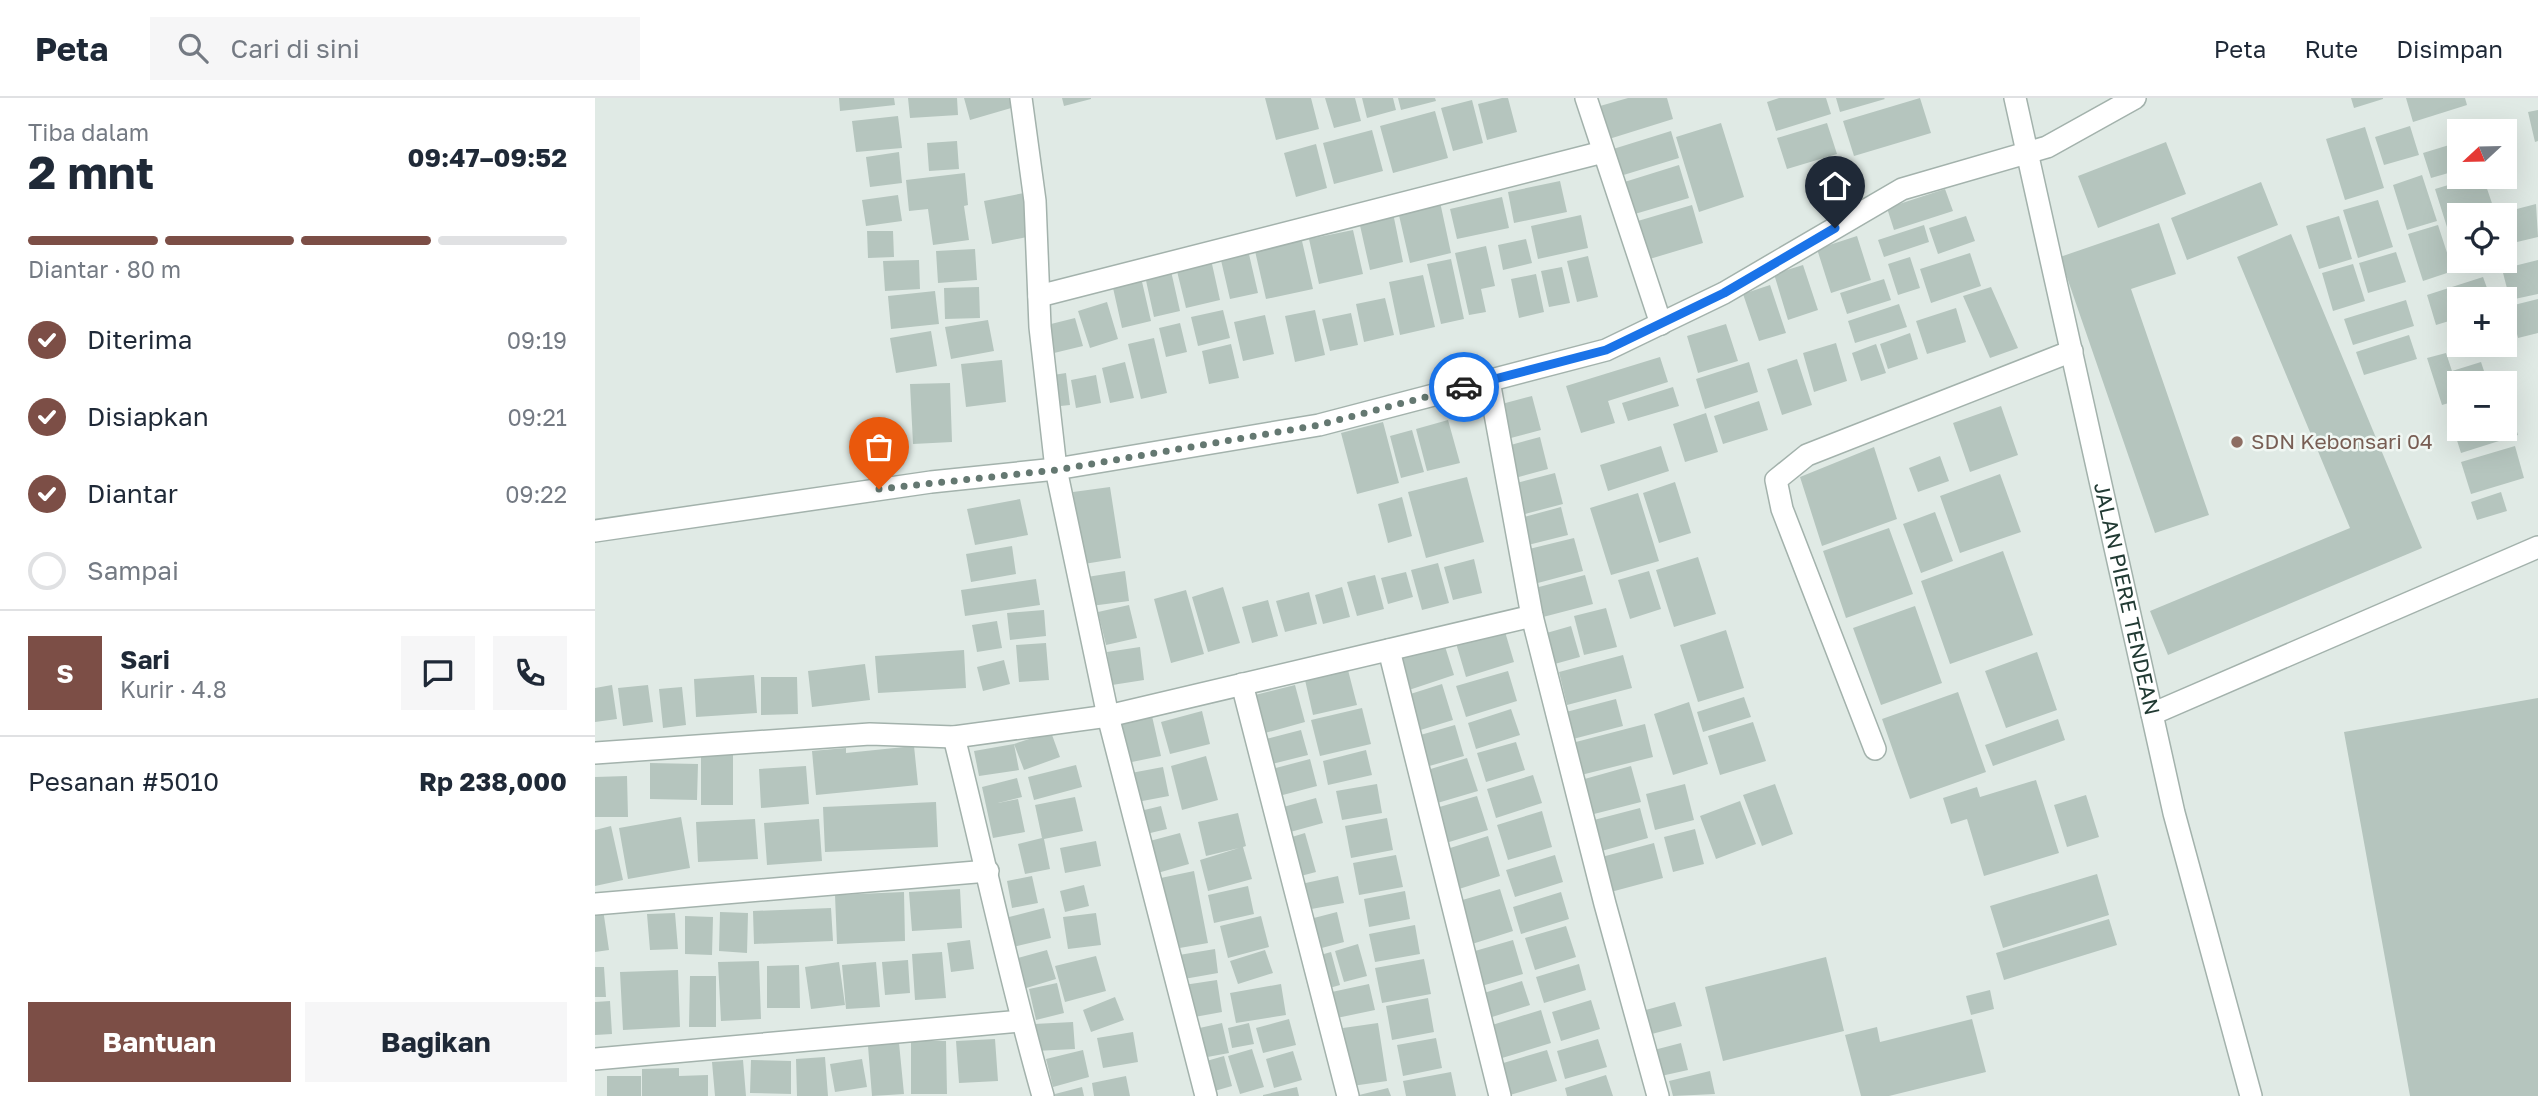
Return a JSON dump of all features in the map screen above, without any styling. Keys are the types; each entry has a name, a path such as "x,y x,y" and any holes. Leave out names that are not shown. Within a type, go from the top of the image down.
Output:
{"street":[{"path":"1021,98 1035,201 1040,327 1056,470 1108,716 1206,1096"},
{"path":"1586,98 1661,324"},
{"name":"JALAN PIERE TENDEAN","path":"2015,98 2029,151 2174,813 2251,1096"},
{"path":"595,531 931,482 1056,470 1319,425 1606,350 1724,293 1902,189 2047,146 2135,98"},
{"path":"1039,296 1604,152"},
{"path":"1875,749 1782,509 1776,480 1807,455 2072,351"},
{"path":"1489,381 1532,615 1605,904 1658,1096"},
{"path":"2152,714 2538,547"},
{"path":"595,753 870,734 954,737 1108,716 1532,615"},
{"path":"1389,650 1500,1096"},
{"path":"1242,684 1348,1096"},
{"path":"954,737 988,871 1021,1021 1043,1096"},
{"path":"595,904 988,871"},
{"path":"595,1059 1021,1021"}],"building":[{"path":"839,98 894,98 895,105 840,111"},
{"path":"908,98 957,98 958,115 910,118"},
{"path":"964,98 1019,98 1021,105 970,120"},
{"path":"1062,98 1091,98 1091,99 1064,106"},
{"path":"1265,98 1311,98 1319,129 1276,140"},
{"path":"1325,98 1355,98 1361,121 1334,128"},
{"path":"1362,98 1393,98 1396,110 1367,118"},
{"path":"1398,98 1435,98 1436,101 1401,110"},
{"path":"1508,98 1517,132 1487,140 1478,104"},
{"path":"1628,98 1667,98 1673,119 1609,139 1600,106"},
{"path":"1779,98 1826,98 1831,114 1776,131 1767,102"},
{"path":"1836,98 1884,98 1885,99 1840,112"},
{"path":"1920,98 1931,133 1854,156 1843,121"},
{"path":"2351,98 2383,98 2383,99 2354,108"},
{"path":"2406,98 2465,98 2467,105 2413,122"},
{"path":"1472,100 1483,143 1453,151 1441,108"},
{"path":"2538,110 2538,141 2535,142 2528,112"},
{"path":"1435,111 1448,158 1393,173 1380,126"},
{"path":"898,116 902,148 856,152 852,121"},
{"path":"1721,123 1744,197 1699,212 1676,137"},
{"path":"1827,123 1837,154 1787,169 1777,138"},
{"path":"2410,126 2419,155 2384,165 2375,137"},
{"path":"2365,127 2384,188 2345,200 2326,139"},
{"path":"1372,130 1383,171 1334,184 1323,143"},
{"path":"1671,131 1679,158 1617,177 1610,150"},
{"path":"957,141 959,169 929,171 927,143"},
{"path":"2166,142 2186,194 2098,228 2078,176"},
{"path":"1316,144 1327,188 1296,197 1284,153"},
{"path":"2447,146 2447,173 2431,178 2423,153"},
{"path":"899,152 902,183 870,187 866,157"},
{"path":"1679,165 1689,198 1628,216 1618,184"},
{"path":"965,173 968,205 964,206 969,240 933,245 928,209 909,211 906,180"},
{"path":"2422,175 2437,221 2407,230 2393,185"},
{"path":"1560,181 1567,212 1514,223 1508,192"},
{"path":"2261,182 2278,225 2187,260 2171,218"},
{"path":"2447,185 2447,189 2487,189 2492,203 2447,203 2447,227 2435,189"},
{"path":"1945,189 1953,211 1894,230 1887,208"},
{"path":"1024,193 1032,236 992,244 984,201"},
{"path":"898,195 902,221 866,226 862,200"},
{"path":"1502,197 1509,228 1457,239 1450,209"},
{"path":"2378,200 2393,247 2358,258 2343,210"},
{"path":"1440,202 1451,253 1410,263 1398,211"},
{"path":"2536,204 2538,237 2517,242 2517,209"},
{"path":"1692,205 1703,243 1643,261 1631,223"},
{"path":"1393,213 1403,262 1370,270 1359,221"},
{"path":"1581,215 1588,248 1538,259 1531,226"},
{"path":"1966,216 1975,241 1938,254 1929,228"},
{"path":"2339,216 2352,259 2319,269 2306,226"},
{"path":"2159,223 2176,274 2131,289 2209,515 2155,533 2060,257"},
{"path":"1924,225 1929,242 1884,257 1878,240"},
{"path":"2438,225 2447,253 2447,273 2423,281 2408,234"},
{"path":"1353,230 1363,274 1319,284 1309,239"},
{"path":"867,231 893,231 894,257 868,258"},
{"path":"2291,234 2422,548 2168,655 2150,611 2350,528 2237,257"},
{"path":"1857,236 1871,280 1831,293 1817,249"},
{"path":"1526,239 1532,263 1503,270 1498,245"},
{"path":"1302,241 1313,289 1266,299 1255,251"},
{"path":"1486,246 1495,286 1481,289 1486,312 1469,315 1455,253"},
{"path":"975,249 977,280 938,283 936,251"},
{"path":"1248,250 1258,293 1230,299 1220,256"},
{"path":"2396,252 2406,282 2368,293 2359,263"},
{"path":"1970,253 1981,286 1931,303 1920,269"},
{"path":"1210,255 1220,300 1186,308 1175,263"},
{"path":"1588,256 1598,297 1577,302 1567,261"},
{"path":"1910,257 1920,288 1898,295 1888,264"},
{"path":"1451,259 1464,319 1441,324 1427,264"},
{"path":"919,260 920,289 885,291 883,261"},
{"path":"2538,260 2538,294 2517,298 2517,287 2507,287 2503,273 2517,273 2517,265"},
{"path":"2353,264 2365,301 2333,311 2322,273"},
{"path":"1803,265 1818,310 1788,320 1774,274"},
{"path":"1562,267 1570,303 1549,307 1541,271"},
{"path":"1171,271 1180,311 1154,317 1145,276"},
{"path":"1140,273 1151,321 1122,328 1111,279"},
{"path":"1536,274 1544,312 1519,318 1511,279"},
{"path":"1423,275 1435,327 1400,335 1389,282"},
{"path":"2483,277 2487,287 2452,287"},
{"path":"1884,279 1891,300 1847,314 1840,293"},
{"path":"1770,285 1786,333 1759,341 1743,294"},
{"path":"979,287 980,318 945,319 944,288"},
{"path":"1991,287 2018,348 1990,358 1963,296"},
{"path":"2447,289 2447,322 2436,325 2427,295"},
{"path":"935,291 939,324 891,329 888,296"},
{"path":"1385,298 1394,335 1364,342 1356,304"},
{"path":"2538,299 2538,333 2518,338 2517,304"},
{"path":"2406,300 2414,326 2353,345 2344,319"},
{"path":"1107,302 1118,339 1090,348 1078,311"},
{"path":"1899,304 1907,327 1855,343 1848,321"},
{"path":"1956,308 1966,342 1927,354 1916,321"},
{"path":"1223,310 1230,338 1198,346 1191,317"},
{"path":"1315,310 1325,355 1295,362 1285,316"},
{"path":"1351,313 1358,345 1330,351 1322,319"},
{"path":"1265,315 1274,354 1243,361 1234,322"},
{"path":"1075,318 1083,346 1054,353 1047,325"},
{"path":"988,320 994,351 951,359 945,327"},
{"path":"1180,323 1187,352 1166,357 1159,328"},
{"path":"1726,324 1738,361 1698,373 1687,336"},
{"path":"931,331 937,366 896,373 890,338"},
{"path":"1910,333 1918,359 1888,369 1880,344"},
{"path":"2409,335 2417,359 2364,375 2356,352"},
{"path":"1154,338 1167,393 1141,399 1128,344"},
{"path":"1836,343 1847,381 1814,392 1803,353"},
{"path":"1231,344 1239,378 1209,384 1202,351"},
{"path":"1876,344 1886,373 1861,381 1852,353"},
{"path":"2446,353 2452,371 2447,371 2447,404 2442,405 2427,358"},
{"path":"1660,357 1668,382 1608,401 1615,423 1581,433 1566,386"},
{"path":"1797,359 1812,405 1782,415 1767,369"},
{"path":"1002,360 1006,402 966,407 961,364"},
{"path":"1125,362 1134,398 1110,403 1102,368"},
{"path":"1749,362 1758,392 1705,409 1696,379"},
{"path":"2481,362 2484,371 2452,371"},
{"path":"1066,373 1070,405 1051,407 1047,376"},
{"path":"1096,375 1101,403 1076,408 1071,380"},
{"path":"950,383 952,442 913,444 910,384"},
{"path":"1673,387 1679,406 1628,421 1622,403"},
{"path":"1532,396 1541,430 1507,439 1498,405"},
{"path":"1759,401 1768,430 1723,444 1714,416"},
{"path":"2001,406 2018,455 1970,472 1953,423"},
{"path":"1706,413 1718,452 1685,462 1673,424"},
{"path":"1448,420 1460,463 1427,471 1416,429"},
{"path":"1383,422 1399,483 1357,494 1341,433"},
{"path":"1412,430 1424,472 1401,478 1390,436"},
{"path":"1540,437 1548,469 1515,478 1507,446"},
{"path":"2457,441 2499,441 2461,453"},
{"path":"1661,446 1669,471 1608,491 1600,465"},
{"path":"2515,446 2524,478 2471,494 2461,462"},
{"path":"1874,447 1897,519 1822,546 1800,477"},
{"path":"1940,456 1949,481 1918,492 1909,468"},
{"path":"1555,473 1563,504 1521,515 1513,484"},
{"path":"2000,474 2021,532 1960,553 1940,496"},
{"path":"1467,477 1484,542 1426,558 1408,492"},
{"path":"1675,482 1691,533 1659,543 1643,493"},
{"path":"1110,487 1121,558 1084,564 1073,492"},
{"path":"2501,492 2507,511 2477,520 2471,502"},
{"path":"1638,493 1659,561 1611,575 1590,508"},
{"path":"1402,497 1412,536 1388,543 1378,504"},
{"path":"1020,499 1028,535 975,545 967,509"},
{"path":"1561,507 1568,535 1524,546 1517,519"},
{"path":"1935,512 1953,561 1921,573 1903,524"},
{"path":"1889,528 1913,594 1846,618 1823,551"},
{"path":"1574,538 1583,571 1534,584 1525,550"},
{"path":"1012,546 1016,574 971,582 966,554"},
{"path":"2003,551 2033,635 1950,664 1921,581"},
{"path":"1698,557 1716,614 1674,627 1656,570"},
{"path":"1474,559 1482,593 1453,600 1444,567"},
{"path":"1438,563 1449,603 1422,610 1411,570"},
{"path":"1125,571 1129,601 1091,606 1087,577"},
{"path":"1649,571 1661,609 1630,619 1618,580"},
{"path":"1406,572 1413,597 1388,604 1381,578"},
{"path":"1375,575 1384,609 1357,616 1347,582"},
{"path":"1585,575 1593,604 1543,617 1535,588"},
{"path":"1036,579 1040,605 965,616 961,590"},
{"path":"1223,587 1240,643 1208,652 1192,597"},
{"path":"1342,587 1350,617 1323,624 1315,595"},
{"path":"1186,590 1204,654 1171,663 1154,599"},
{"path":"1309,592 1317,624 1285,632 1276,601"},
{"path":"1268,600 1278,636 1252,643 1242,607"},
{"path":"1129,605 1137,638 1106,645 1098,612"},
{"path":"1915,606 1942,683 1881,705 1853,628"},
{"path":"1606,608 1617,647 1584,655 1574,616"},
{"path":"1044,610 1046,636 1010,640 1007,613"},
{"path":"997,621 1002,648 977,652 972,625"},
{"path":"1503,625 1514,662 1466,677 1455,640"},
{"path":"1571,626 1580,657 1551,665 1543,634"},
{"path":"1726,630 1744,688 1698,702 1680,645"},
{"path":"1443,640 1454,675 1406,691 1395,655"},
{"path":"1046,643 1049,680 1019,682 1016,645"},
{"path":"1140,647 1144,680 1112,685 1107,652"},
{"path":"964,650 966,688 878,693 875,656"},
{"path":"2037,652 2057,710 2006,728 1985,671"},
{"path":"1623,655 1632,688 1567,705 1559,672"},
{"path":"1004,660 1010,684 983,691 977,667"},
{"path":"865,664 870,700 812,707 808,671"},
{"path":"1348,670 1357,705 1313,715 1305,680"},
{"path":"1508,671 1517,701 1466,717 1456,686"},
{"path":"754,675 757,713 696,717 694,679"},
{"path":"761,677 797,677 798,714 761,715"},
{"path":"1442,684 1453,720 1414,732 1404,696"},
{"path":"612,685 617,719 595,722 595,688"},
{"path":"648,685 653,722 623,726 618,688"},
{"path":"1295,685 1305,722 1265,733 1255,695"},
{"path":"682,687 686,725 663,728 659,689"},
{"path":"1958,692 1986,772 1910,799 1882,719"},
{"path":"1744,697 1751,717 1703,732 1697,712"},
{"path":"2538,698 2538,1096 2410,1096 2344,732"},
{"path":"1616,699 1623,726 1573,739 1566,712"},
{"path":"1689,702 1708,764 1673,775 1654,714"},
{"path":"1362,708 1371,744 1320,756 1311,720"},
{"path":"1511,709 1520,735 1476,749 1468,723"},
{"path":"1202,711 1210,744 1170,754 1161,722"},
{"path":"1152,716 1161,756 1127,763 1118,724"},
{"path":"2058,719 2065,740 1993,766 1985,745"},
{"path":"1753,722 1766,761 1720,775 1708,736"},
{"path":"1645,724 1653,757 1581,775 1572,743"},
{"path":"1455,725 1464,756 1426,767 1417,736"},
{"path":"1301,730 1308,755 1272,764 1266,739"},
{"path":"1051,732 1060,757 1024,770 1014,744"},
{"path":"1516,742 1525,770 1486,782 1477,753"},
{"path":"1014,744 1019,770 979,776 974,751"},
{"path":"914,746 918,785 816,795 812,751 846,748 846,753"},
{"path":"1366,750 1372,775 1328,785 1323,761"},
{"path":"701,755 733,755 733,805 701,805"},
{"path":"1206,756 1218,800 1182,810 1171,766"},
{"path":"1467,758 1478,791 1434,804 1424,771"},
{"path":"1310,759 1317,786 1279,796 1272,769"},
{"path":"650,763 698,764 697,800 650,799"},
{"path":"1076,765 1082,787 1034,800 1028,777"},
{"path":"806,766 809,804 761,808 759,769"},
{"path":"1631,766 1641,802 1590,815 1581,780"},
{"path":"1163,767 1169,796 1137,802 1131,773"},
{"path":"1533,775 1542,803 1496,818 1487,789"},
{"path":"627,776 628,817 595,817 595,777"},
{"path":"1017,778 1022,797 998,803 1018,799 1025,832 993,838 982,787"},
{"path":"2036,780 2059,853 1984,876 1967,819 1951,824 1943,798 1977,787 1980,797"},
{"path":"1377,784 1382,813 1342,820 1336,791"},
{"path":"1685,784 1694,820 1655,830 1646,794"},
{"path":"1775,784 1793,834 1762,846 1743,795"},
{"path":"2086,795 2099,837 2067,847 2054,805"},
{"path":"1477,796 1488,830 1446,843 1436,808"},
{"path":"1075,797 1083,831 1044,839 1050,869 1025,874 1018,844 1042,838 1035,805"},
{"path":"1316,798 1323,823 1283,834 1276,809"},
{"path":"1740,801 1756,844 1716,859 1700,816"},
{"path":"936,802 938,847 825,852 823,807"},
{"path":"1161,806 1167,829 1142,835 1136,812"},
{"path":"1640,808 1648,838 1598,852 1590,821"},
{"path":"1542,811 1552,847 1508,860 1497,825"},
{"path":"1238,813 1246,846 1243,847 1252,879 1208,891 1200,860 1239,848 1206,856 1198,822"},
{"path":"681,817 690,868 628,879 619,828"},
{"path":"1387,818 1393,850 1351,858 1345,826"},
{"path":"755,819 758,859 698,862 696,822"},
{"path":"819,819 822,861 767,865 764,823"},
{"path":"611,826 623,880 595,886 595,830"},
{"path":"1695,829 1704,864 1673,872 1664,837"},
{"path":"1180,833 1189,864 1154,874 1146,842"},
{"path":"1305,833 1316,872 1293,878 1282,840"},
{"path":"1488,836 1500,876 1459,889 1447,849"},
{"path":"1096,841 1101,866 1065,873 1060,848"},
{"path":"1654,843 1663,878 1607,893 1598,858"},
{"path":"1396,855 1403,887 1359,895 1353,863"},
{"path":"1555,855 1563,882 1515,897 1506,870"},
{"path":"1194,871 1208,943 1174,949 1156,879"},
{"path":"2097,874 2109,915 2003,948 1990,906"},
{"path":"1032,876 1038,903 1012,908 1007,881"},
{"path":"1338,876 1344,903 1306,910 1301,884"},
{"path":"1084,885 1089,906 1065,912 1060,891"},
{"path":"1248,886 1254,914 1214,923 1208,895"},
{"path":"960,889 962,928 912,931 909,892"},
{"path":"1500,889 1513,931 1472,944 1459,901"},
{"path":"1405,891 1410,919 1369,927 1364,899"},
{"path":"904,892 905,941 837,944 835,895"},
{"path":"1561,892 1569,919 1521,934 1513,907"},
{"path":"831,908 833,941 754,944 753,911"},
{"path":"1044,908 1051,938 1008,948 1001,919"},
{"path":"603,909 609,950 595,952 595,910"},
{"path":"720,912 748,913 747,953 719,951"},
{"path":"1337,912 1344,942 1318,949 1310,919"},
{"path":"675,913 678,949 650,950 647,914"},
{"path":"1096,913 1101,945 1068,949 1063,917"},
{"path":"685,916 713,917 712,955 685,954"},
{"path":"1261,916 1269,947 1228,958 1220,926"},
{"path":"2109,919 2117,945 2004,980 1996,953"},
{"path":"1415,925 1420,954 1375,962 1369,934"},
{"path":"1566,926 1576,957 1535,970 1525,938"},
{"path":"970,940 974,969 951,972 947,943"},
{"path":"1513,940 1523,974 1478,987 1468,953"},
{"path":"1358,944 1367,976 1344,982 1335,951"},
{"path":"1215,949 1218,973 1184,979 1179,955"},
{"path":"1047,950 1056,979 1023,989 1014,959"},
{"path":"1265,950 1273,973 1238,984 1230,961"},
{"path":"942,952 946,998 915,1000 912,954"},
{"path":"1331,952 1340,985 1326,989 1317,956"},
{"path":"1096,956 1106,991 1065,1002 1055,966"},
{"path":"1826,957 1844,1031 1723,1061 1705,987"},
{"path":"1424,959 1431,994 1382,1003 1375,968"},
{"path":"908,960 910,993 885,995 882,962"},
{"path":"759,961 761,1019 721,1021 718,962"},
{"path":"839,962 845,1005 811,1009 805,967"},
{"path":"876,962 880,1007 846,1009 842,965"},
{"path":"1579,964 1586,990 1544,1003 1536,977"},
{"path":"799,965 800,1008 767,1008 767,966"},
{"path":"595,967 604,967 606,997 595,997"},
{"path":"678,970 680,1027 623,1030 620,972"},
{"path":"690,976 716,976 716,1027 689,1027"},
{"path":"1217,980 1222,1012 1189,1018 1184,985"},
{"path":"1522,981 1530,1005 1492,1017 1484,993"},
{"path":"1057,983 1064,1013 1036,1020 1029,989"},
{"path":"1281,984 1286,1015 1236,1023 1230,993"},
{"path":"1369,984 1375,1010 1332,1019 1327,993"},
{"path":"1990,990 1994,1009 1971,1015 1966,996"},
{"path":"1115,997 1124,1020 1091,1032 1083,1010"},
{"path":"1428,998 1434,1032 1392,1040 1386,1006"},
{"path":"1591,1000 1600,1029 1561,1041 1552,1012"},
{"path":"610,1001 612,1034 595,1035 595,1002"},
{"path":"1675,1002 1682,1026 1648,1035 1642,1011"},
{"path":"1541,1010 1551,1043 1502,1058 1492,1025"},
{"path":"1289,1019 1296,1045 1263,1053 1256,1028"},
{"path":"1972,1019 1986,1072 1889,1096 1861,1096 1845,1035 1877,1027 1880,1042"},
{"path":"1073,1022 1075,1049 1035,1051 1034,1024"},
{"path":"1222,1023 1229,1053 1202,1058 1195,1029"},
{"path":"1249,1023 1254,1044 1232,1048 1228,1028"},
{"path":"1378,1023 1387,1081 1352,1086 1343,1028"},
{"path":"1133,1032 1138,1062 1103,1068 1097,1038"},
{"path":"1436,1038 1442,1068 1403,1076 1397,1045"},
{"path":"995,1039 998,1081 959,1083 956,1041"},
{"path":"1598,1039 1607,1067 1565,1079 1557,1051"},
{"path":"911,1041 946,1041 947,1094 911,1094"},
{"path":"899,1043 904,1094 872,1096 868,1046"},
{"path":"1681,1043 1688,1070 1661,1076 1654,1050"},
{"path":"1252,1049 1264,1087 1240,1094 1228,1056"},
{"path":"1083,1050 1089,1077 1053,1087 1046,1059"},
{"path":"1547,1050 1557,1081 1510,1095 1500,1064"},
{"path":"1293,1051 1302,1080 1274,1088 1266,1059"},
{"path":"1224,1056 1232,1086 1211,1092 1203,1062"},
{"path":"825,1057 828,1096 797,1096 796,1059"},
{"path":"862,1059 867,1087 835,1092 830,1064"},
{"path":"743,1060 746,1096 715,1096 712,1062"},
{"path":"751,1060 791,1061 791,1094 750,1093"},
{"path":"679,1068 679,1076 708,1075 708,1096 642,1096 642,1069"},
{"path":"1710,1071 1715,1094 1673,1096 1669,1081"},
{"path":"1451,1072 1456,1096 1406,1096 1403,1081"},
{"path":"1606,1075 1613,1096 1567,1096 1565,1088"},
{"path":"607,1076 641,1076 641,1096 607,1096"},
{"path":"1126,1076 1130,1096 1094,1096 1092,1083"},
{"path":"1082,1087 1084,1096 1055,1096 1055,1094"},
{"path":"1297,1087 1299,1096 1263,1096 1263,1095"},
{"path":"1388,1088 1391,1096 1359,1096 1359,1095"}],"way so far":[{"path":"879,489 1056,470 1319,425 1464,387"}],"place":[{"name":"SDN Kebonsari 04","path":"2237,442"}],"route":[{"path":"1464,387 1606,350 1724,293 1835,228"}]}
